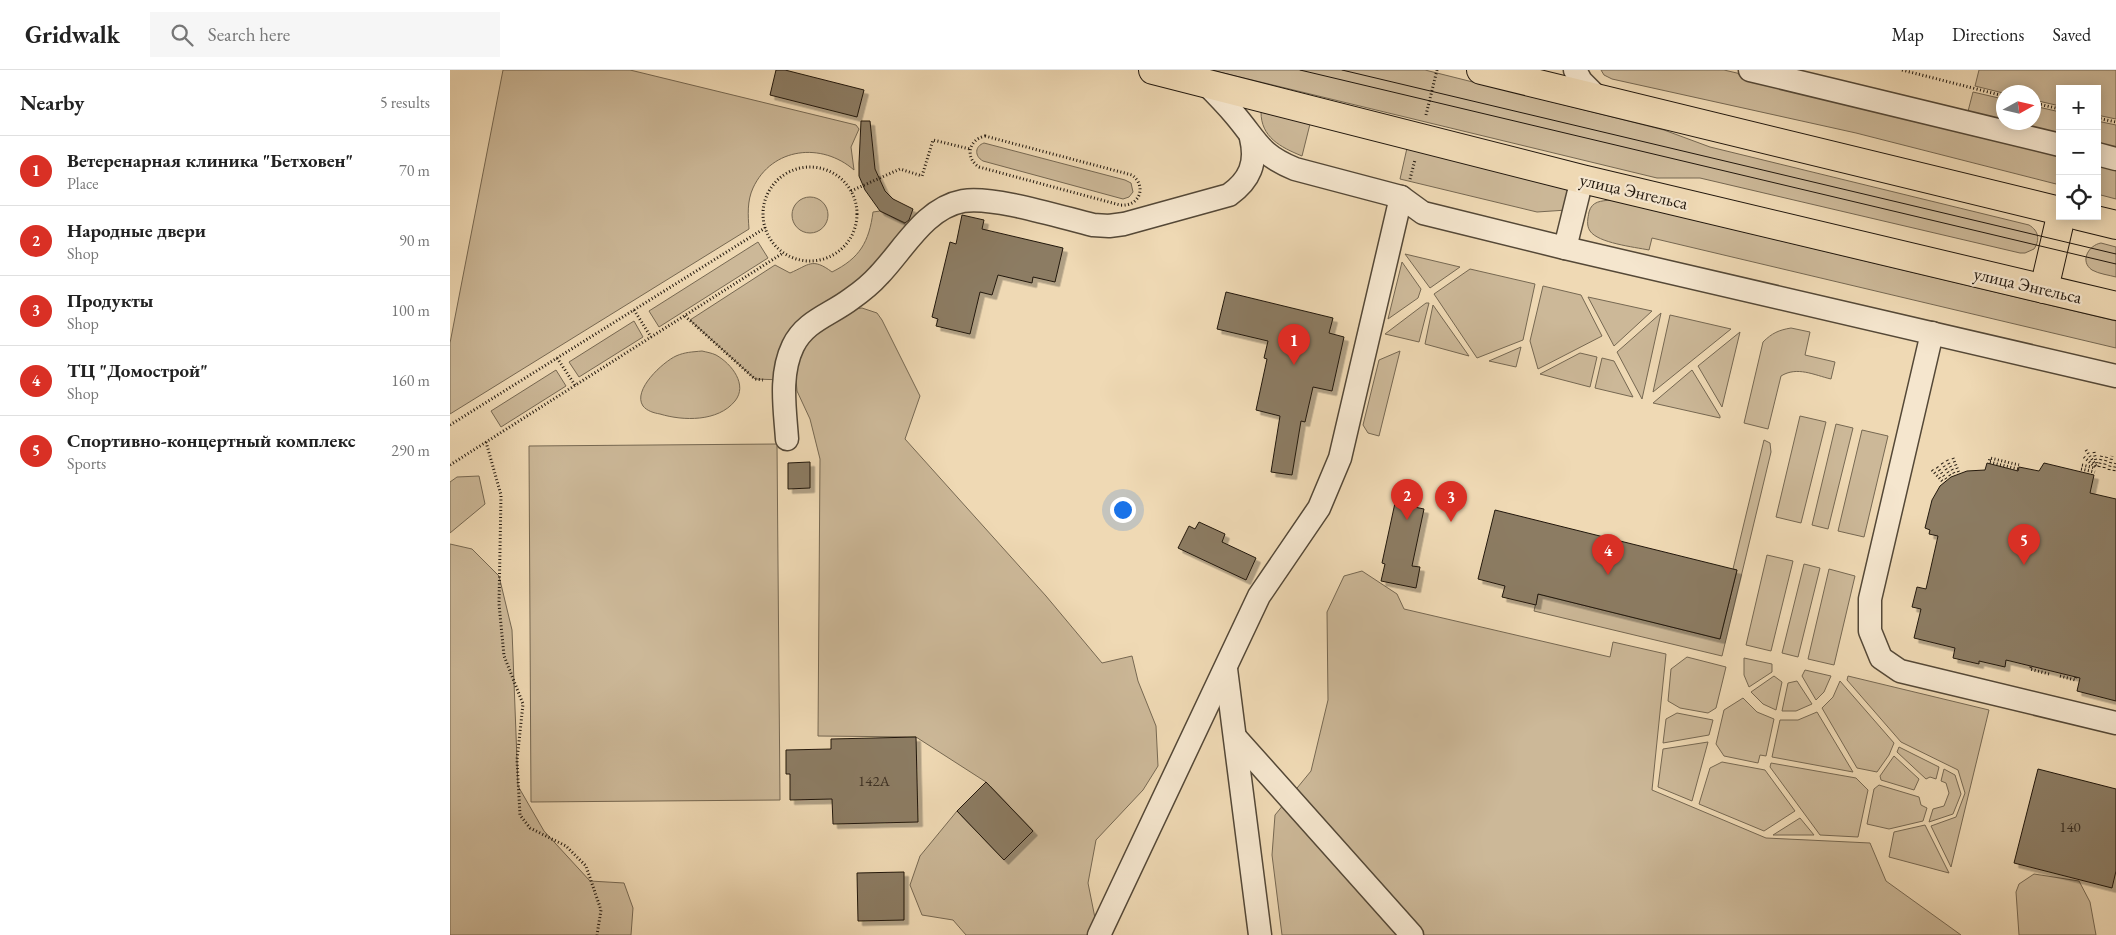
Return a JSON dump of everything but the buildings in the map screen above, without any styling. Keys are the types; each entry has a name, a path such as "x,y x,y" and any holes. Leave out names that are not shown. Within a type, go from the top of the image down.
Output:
{"main road":[{"name":"улица Энгельса","path":"1154,70 1582,179 2116,306"},
{"path":"1481,70 2056,210"},
{"path":"2044,289 2060,220"},
{"path":"2096,220 2116,225"}],"street":[{"path":"1575,70 1581,81 1598,98"},
{"path":"1750,70 2056,144"},
{"path":"1205,83 1234,114 1266,154 1296,169 1401,197 1423,213 1565,248 2116,376"},
{"path":"788,439 784,380 787,362 798,336 809,325 864,289 880,274 928,220 949,205 964,201 983,201 1093,225 1109,226 1124,224 1229,194 1240,187 1248,177 1253,164 1252,138"},
{"path":"2101,155 2116,159"},
{"path":"1565,248 1582,179"},
{"path":"1099,935 1259,596 1319,508 1340,458 1401,197"},
{"path":"1932,333 1870,599 1870,631 1880,658 1900,671 2116,723"},
{"path":"1226,669 1260,935"},
{"path":"1236,738 1412,935"}],"path":[{"path":"1902,70 1996,94"},
{"path":"2041,105 2056,108"},
{"path":"2101,119 2116,122"},
{"path":"980,137 990,137 1132,174 1139,182 1141,193 1139,198 1131,204 1120,205 980,167 972,160 970,149 972,144 980,137"},
{"path":"851,190 900,169 922,176 933,140 970,149"},
{"path":"814,167 829,171 842,179 851,190 857,204 857,220 853,234 845,246 833,256 820,261 804,262 783,253 769,238 765,228 763,209 767,195 775,183 786,173 800,168 814,167"},
{"path":"450,426 765,228"},
{"path":"450,465 783,253"},
{"path":"634,310 651,337"},
{"path":"685,316 755,379 764,380"},
{"path":"557,358 575,386"},
{"path":"486,442 501,495 499,604 504,656 523,704 517,760 520,815 530,828 566,846 586,866 601,910 597,935"},
{"path":"2086,450 2097,467"},
{"path":"2094,452 2097,467"},
{"path":"2097,467 2102,454"},
{"path":"2104,468 2107,455"},
{"path":"2109,470 2112,456"},
{"path":"2084,457 2097,467"},
{"path":"1953,458 1959,473"},
{"path":"2018,469 1989,462 1990,458 2019,465"},
{"path":"1942,463 1953,476 1947,460"},
{"path":"2114,471 2116,462"},
{"path":"1932,470 1945,481 1937,467"},
{"path":"2095,472 2081,467 2097,467"},
{"path":"2031,667 2030,669 2049,674"},
{"path":"2060,676 2075,680 2076,677"}],"shaded area":[{"path":"503,70 630,70 856,125 859,129 851,147 854,170 841,161 827,155 813,153 799,153 785,157 772,164 761,174 751,193 748,208 749,229 450,414 450,343"},
{"path":"1211,70 1425,70 1664,130 1710,147 2029,225 2037,233 2037,242 2034,249 2020,253 1700,178 1657,178"},
{"path":"1601,70 1724,70 2056,148 2056,184 1856,133 1612,79 1604,75"},
{"path":"1979,70 2116,70 2116,119 2101,116 2101,85 2056,85 2056,105 2041,102 2041,85 1996,85 1996,91 1975,86"},
{"path":"1973,92 1996,97 1996,126 1966,119"},
{"path":"2041,108 2056,111 2056,140 2013,130 2041,130"},
{"path":"1261,112 1310,124 1302,156 1279,145 1268,135 1264,128"},
{"path":"2101,122 2116,125 2116,154 2101,151"},
{"path":"984,143 1125,180 1131,183 1133,192 1129,197 1123,199 983,161 977,154 977,149"},
{"path":"1407,148 1570,188 1567,210 1537,212 1400,179"},
{"path":"2101,159 2116,162 2116,199 2101,195"},
{"path":"810,197 822,203 828,215 822,227 810,233 798,227 792,215 798,203"},
{"path":"1611,200 2116,321 2116,348 1652,238 1649,250 1600,239 1589,229 1590,208 1597,202"},
{"path":"880,211 907,225 910,237 818,318 783,380 755,379 690,320 775,265 790,273 811,264 820,265 832,272 842,267 862,248 869,232 873,212"},
{"path":"758,242 768,258 659,327 649,311"},
{"path":"2101,243 2116,247 2116,277 2092,270 2086,262 2089,250"},
{"path":"1405,254 1460,267 1430,288"},
{"path":"1402,262 1421,289 1418,298 1388,319"},
{"path":"1470,269 1535,284 1523,340 1477,358 1434,294"},
{"path":"1543,286 1581,295 1602,336 1538,369 1530,341"},
{"path":"1588,297 1652,311 1614,346"},
{"path":"1426,303 1429,303 1419,342 1385,334"},
{"path":"1433,305 1469,356 1425,344"},
{"path":"862,308 877,313 882,320 920,396 905,439 1046,596 1102,663 1132,656 1138,681 1156,726 1158,766 1143,790 1096,840 1088,883 1096,923 1092,935 966,935 953,920 922,915 910,885 920,856 957,811 1004,860 1033,831 986,782 916,737 818,736 820,459 810,419 797,391 795,368 801,346 817,329 854,309"},
{"path":"1661,313 1642,399 1617,352"},
{"path":"1670,315 1731,329 1653,392"},
{"path":"634,321 643,337 579,377 569,362"},
{"path":"1791,328 1810,332 1805,355 1835,362 1831,379 1799,372 1787,373 1781,376 1768,429 1744,423 1763,342 1776,332"},
{"path":"1740,332 1722,407 1698,366"},
{"path":"1521,347 1516,367 1489,361"},
{"path":"702,351 722,359 736,375 740,388 739,395 728,408 710,416 679,418 653,412 643,406 641,400 642,392 650,377 657,370 676,356"},
{"path":"1400,351 1379,436 1368,433 1363,425 1379,360"},
{"path":"1580,353 1597,357 1590,387 1540,374"},
{"path":"1602,358 1614,361 1633,397 1595,388"},
{"path":"556,370 566,386 501,427 491,411"},
{"path":"1692,370 1720,416 1720,418 1653,403"},
{"path":"1800,416 1826,422 1801,523 1776,517"},
{"path":"1836,424 1853,428 1828,529 1812,525"},
{"path":"1862,430 1888,436 1864,537 1838,531"},
{"path":"1764,440 1770,443 1771,452 1722,656 1534,611 1538,594 1720,639 1737,570 1733,569"},
{"path":"777,444 780,800 531,802 529,446"},
{"path":"479,476 485,504 450,533 450,482 457,477"},
{"path":"450,544 472,549 499,576 512,630 518,786 544,831 590,881 624,883 633,908 631,935 450,935"},
{"path":"1767,555 1793,561 1771,651 1746,645"},
{"path":"1804,564 1820,568 1798,657 1782,653"},
{"path":"1829,569 1855,576 1834,665 1808,659"},
{"path":"1362,571 1397,594 1404,609 1610,657 1613,642 1666,654 1652,790 1766,838 1870,843 1886,881 1961,935 1282,935 1272,855 1275,815 1311,771 1328,700 1327,612 1344,576"},
{"path":"1687,657 1726,667 1716,708 1708,713 1680,708 1668,701 1671,669"},
{"path":"1744,658 1772,664 1772,672 1749,687 1744,675"},
{"path":"1805,670 1831,676 1824,692 1816,700 1802,676"},
{"path":"1774,676 1782,682 1776,710 1763,704 1751,692"},
{"path":"1848,676 1989,710 1951,867 1931,826 1956,817 1965,793 1958,770 1901,742 1847,680"},
{"path":"1797,681 1812,704 1796,711 1782,711 1788,683"},
{"path":"1840,681 1894,743 1889,755 1877,772 1857,768 1822,708 1833,697"},
{"path":"1743,698 1757,712 1774,719 1766,756 1760,755 1758,763 1724,756 1716,744 1724,710"},
{"path":"1817,712 1853,772 1772,757 1780,720 1798,720"},
{"path":"1677,713 1713,720 1709,735 1663,743 1666,719"},
{"path":"1708,742 1692,801 1658,787 1663,749"},
{"path":"1899,747 1939,767 1936,779 1930,777 1926,779 1897,752"},
{"path":"1894,756 1919,779 1914,790 1881,780 1880,776"},
{"path":"1722,762 1765,770 1795,811 1764,831 1699,804 1710,768"},
{"path":"1771,763 1856,778 1868,790 1858,837 1820,835 1770,767"},
{"path":"1944,769 1955,775 1961,794 1953,814 1929,822 1933,809 1944,806 1949,793 1946,783 1941,781"},
{"path":"1879,785 1919,797 1921,805 1927,808 1923,821 1889,829 1867,824 1874,789"},
{"path":"1800,818 1814,835 1773,835"},
{"path":"1925,825 1949,873 1889,857 1894,832"},
{"path":"2034,874 2079,881 2090,902 2096,935 2019,935 2016,892 2019,884"}],"tram line":[{"path":"1300,70 2116,264"},
{"path":"1342,70 2116,254"}],"place":[{"name":"Ветеренарная клиника \"Бетховен\"","path":"1294,365"},
{"name":"Народные двери","path":"1407,520"},
{"name":"Продукты","path":"1451,522"},
{"name":"Спортивно-концертный комплекс","path":"2024,565"},
{"name":"ТЦ \"Домострой\"","path":"1608,575"}]}
